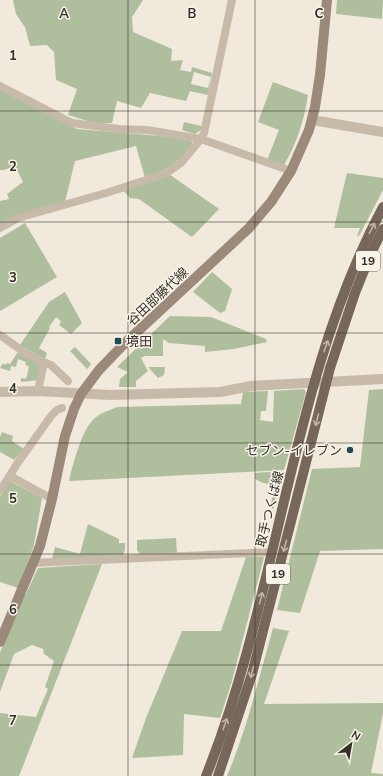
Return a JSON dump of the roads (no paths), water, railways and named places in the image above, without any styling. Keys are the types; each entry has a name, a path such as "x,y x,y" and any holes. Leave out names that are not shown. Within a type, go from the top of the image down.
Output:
{"main road":[{"name":"谷田部藤代線","path":"0,642 40,546 52,499 65,436 74,409 81,394 98,370 124,344 249,228 271,202 291,171 304,143 312,120 318,90 327,0"},
{"name":"取手つくば線","path":"206,776 226,722 242,671 315,383 346,290 362,250 383,207"},
{"name":"取手つくば線","path":"218,776 252,674 326,382 355,293 371,253 383,229"}],"street":[{"path":"0,228 18,218 106,193 164,174 181,163 201,139 204,133 232,0"},
{"path":"0,86 72,122 119,129 147,130 201,139 291,171"},
{"path":"312,120 383,132"},
{"path":"0,335 24,352 51,366 68,381"},
{"path":"38,391 43,367 41,361"},
{"path":"0,392 38,391 110,395 220,392 251,386 383,379"},
{"path":"0,491 51,416 57,410 62,408"},
{"path":"10,476 52,499"},
{"path":"32,563 272,552"}],"place":[{"name":"境田","path":"118,341"},
{"name":"セブン-イレブン","path":"350,450"}]}
